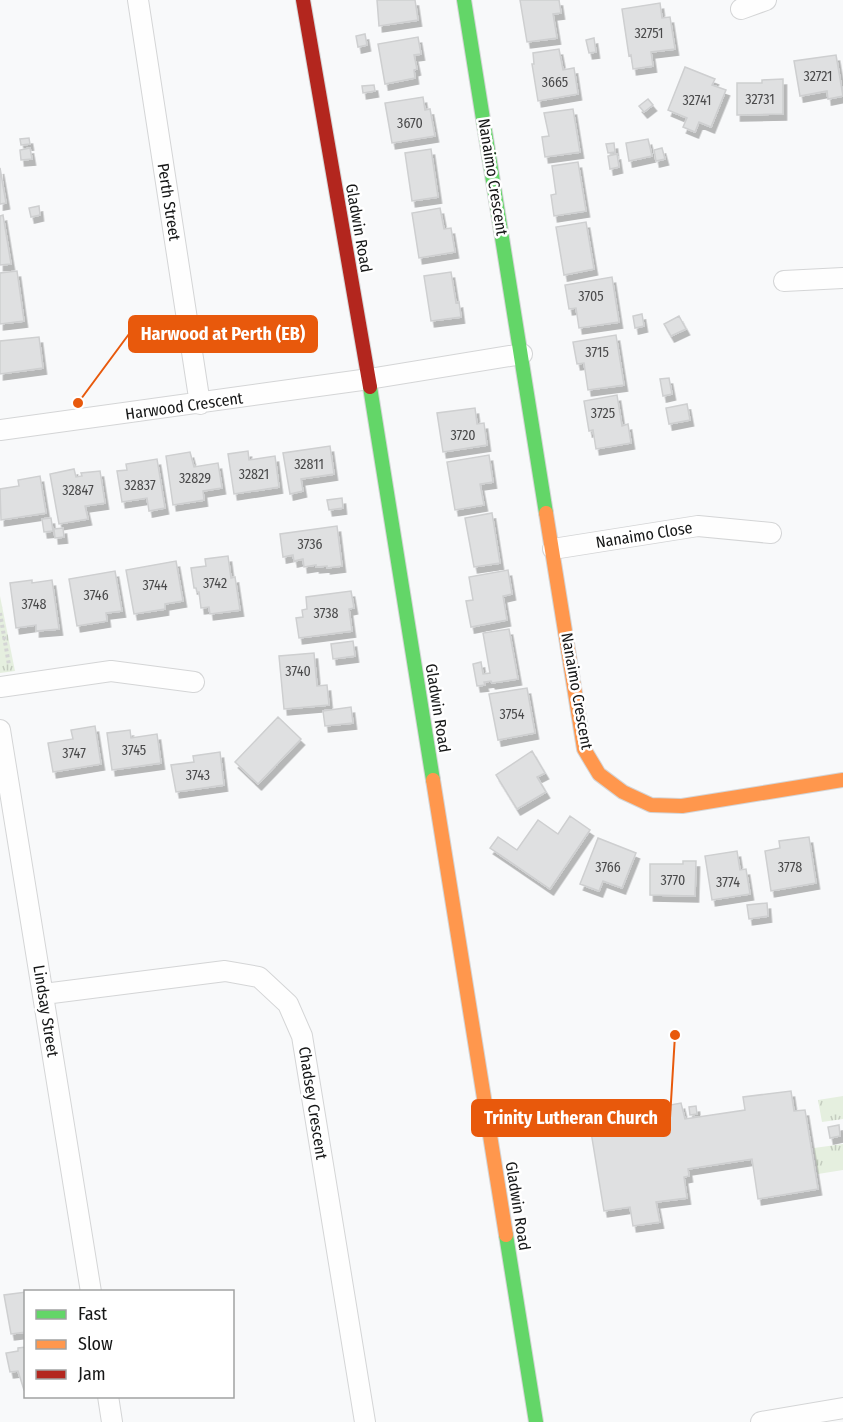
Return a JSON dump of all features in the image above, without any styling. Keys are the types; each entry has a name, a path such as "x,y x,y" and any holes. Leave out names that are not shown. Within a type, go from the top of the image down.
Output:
{"main road":[{"name":"Gladwin Road","path":"303,0 369,379 536,1422"},
{"name":"Nanaimo Crescent","path":"464,0 584,749 599,774 623,792 651,805 682,806 843,780"}],"street":[{"name":"Perth Street","path":"138,0 200,404"},
{"path":"741,9 766,0"},
{"path":"784,281 843,278"},
{"path":"369,379 522,354"},
{"name":"Harwood Crescent","path":"0,430 369,379"},
{"name":"Nanaimo Close","path":"553,549 698,526 771,534"},
{"path":"6,686 111,671 194,682"},
{"name":"Lindsay Street","path":"0,730 91,1290"},
{"name":"Chadsey Crescent","path":"44,993 225,971 259,977 288,1004 302,1036 365,1422"},
{"path":"108,1398 112,1422"},
{"path":"761,1422 843,1408"}],"path":[{"path":"0,613 6,686"}],"green space":[{"path":"0,596 15,671 0,673"},
{"path":"843,1096 843,1119 822,1122 818,1100"},
{"path":"843,1144 843,1170 818,1174 814,1148"}],"building":[{"path":"377,0 415,0 418,20 379,26"},
{"path":"520,0 559,0 561,13 553,14 557,38 527,42"},
{"path":"660,3 662,18 670,17 675,49 651,52 653,66 633,69 622,9"},
{"path":"365,34 367,45 358,47 356,36"},
{"path":"418,37 421,54 414,55 417,69 414,70 415,78 385,84 378,44"},
{"path":"594,38 596,52 589,53 586,40"},
{"path":"559,49 563,70 574,68 578,94 538,101 532,64 534,64 533,53"},
{"path":"836,55 843,96 828,99 827,91 800,96 794,61"},
{"path":"685,67 715,79 712,85 726,90 711,127 699,122 695,132 683,127 687,118 668,110"},
{"path":"783,79 783,114 737,115 737,83 762,83 762,80"},
{"path":"374,85 375,91 363,93 362,86"},
{"path":"423,97 425,110 430,109 435,136 392,143 385,103"},
{"path":"648,99 653,105 644,112 639,106"},
{"path":"573,109 580,152 545,157 542,137 549,136 544,113"},
{"path":"29,138 30,144 21,145 20,139"},
{"path":"648,139 652,156 629,161 626,143"},
{"path":"614,143 615,152 608,153 606,144"},
{"path":"30,148 32,159 21,160 20,150"},
{"path":"662,148 665,159 656,161 654,150"},
{"path":"431,149 438,197 412,201 405,153"},
{"path":"617,154 619,167 610,169 608,156"},
{"path":"578,162 586,211 554,216 551,195 556,194 552,166"},
{"path":"0,168 6,203 0,204"},
{"path":"39,206 40,215 31,217 29,208"},
{"path":"440,208 444,229 451,228 455,252 419,258 412,213"},
{"path":"3,215 11,264 0,265 0,216"},
{"path":"586,222 594,269 564,275 556,227"},
{"path":"17,271 24,321 0,324 0,273"},
{"path":"451,272 456,303 459,302 461,317 431,321 424,276"},
{"path":"612,277 619,322 579,328 576,308 569,309 565,285"},
{"path":"642,314 644,326 635,328 633,316"},
{"path":"679,316 686,329 671,336 664,324"},
{"path":"616,335 624,385 588,390 584,363 577,364 573,342"},
{"path":"39,337 43,368 0,374 0,341"},
{"path":"669,378 672,394 663,396 660,379"},
{"path":"617,395 622,426 628,424 631,443 596,449 593,430 589,431 584,401"},
{"path":"687,404 690,420 669,424 666,408"},
{"path":"475,408 477,424 484,423 487,445 443,452 437,413"},
{"path":"330,446 334,474 301,479 303,491 290,494 283,453"},
{"path":"248,451 249,460 275,456 279,487 234,494 228,454"},
{"path":"190,452 194,467 218,463 222,488 203,491 204,500 173,505 166,456"},
{"path":"489,455 493,482 480,484 484,505 455,510 447,462"},
{"path":"157,459 165,508 149,511 147,498 122,502 117,471 127,470 126,464"},
{"path":"74,469 76,477 82,476 81,473 100,471 105,503 85,506 88,519 59,524 50,474"},
{"path":"40,476 46,513 1,520 0,489 19,486 18,480"},
{"path":"342,498 343,508 329,510 327,500"},
{"path":"492,513 500,563 474,567 465,518"},
{"path":"51,518 53,531 44,532 42,519"},
{"path":"337,526 342,566 304,567 303,559 294,561 293,555 283,557 280,534"},
{"path":"63,528 64,537 55,538 54,529"},
{"path":"228,556 231,578 235,577 240,610 210,614 209,607 201,608 199,592 194,588 191,568 206,566 205,559"},
{"path":"176,561 183,601 165,604 165,609 134,614 126,570"},
{"path":"508,570 512,594 503,596 507,620 471,627 466,601 473,600 469,577"},
{"path":"115,571 122,611 106,613 107,621 77,626 69,579"},
{"path":"32,580 32,583 52,580 59,629 36,631 36,625 16,628 10,583"},
{"path":"351,591 354,608 349,609 352,631 299,638 296,618 303,617 302,610 307,609 306,597"},
{"path":"509,629 518,679 484,682 485,685 477,686 473,664 481,662 483,674 490,673 483,633"},
{"path":"353,641 355,656 333,659 331,644"},
{"path":"314,653 317,686 327,685 329,705 284,709 279,656"},
{"path":"527,688 535,733 498,740 489,694"},
{"path":"351,707 353,723 325,726 323,711"},
{"path":"278,717 301,739 258,784 235,762"},
{"path":"95,726 101,764 53,772 48,743 73,739 71,730"},
{"path":"130,730 131,738 157,734 161,763 112,770 107,733"},
{"path":"532,751 545,773 537,777 546,792 517,809 496,775"},
{"path":"220,752 224,785 176,792 171,765 194,762 193,756"},
{"path":"570,816 590,830 550,889 490,848 498,837 517,850 538,820 558,834"},
{"path":"809,837 816,883 771,891 765,851 780,848 779,841"},
{"path":"598,838 636,853 622,888 603,881 599,891 580,884"},
{"path":"737,851 740,870 746,869 750,894 712,900 705,856"},
{"path":"683,861 696,861 695,896 650,895 650,864 683,864"},
{"path":"767,903 768,916 749,919 747,905"},
{"path":"791,1091 794,1111 805,1110 818,1189 758,1199 752,1159 688,1169 689,1176 684,1177 687,1198 656,1202 660,1222 633,1226 630,1207 604,1211 591,1132 598,1121 671,1110 670,1105 681,1103 685,1119 745,1110 743,1097"},
{"path":"696,1106 697,1114 690,1115 689,1107"},
{"path":"839,1125 840,1136 830,1138 828,1127"},
{"path":"24,1292 24,1332 11,1334 4,1295"},
{"path":"24,1347 24,1390 18,1371 10,1372 6,1353 18,1351 18,1348"}],"traffic: fast":[{"path":"464,0 546,513"},
{"path":"370,387 433,780"},
{"path":"506,1235 536,1422"}],"traffic: slow":[{"path":"546,513 584,749 599,774 623,792 651,805 682,806 843,780"},
{"path":"433,780 506,1235"}],"traffic: jam":[{"path":"303,0 370,387"}],"place":[{"name":"Harwood at Perth (EB)","path":"78,403"},
{"name":"Trinity Lutheran Church","path":"675,1035"}]}
